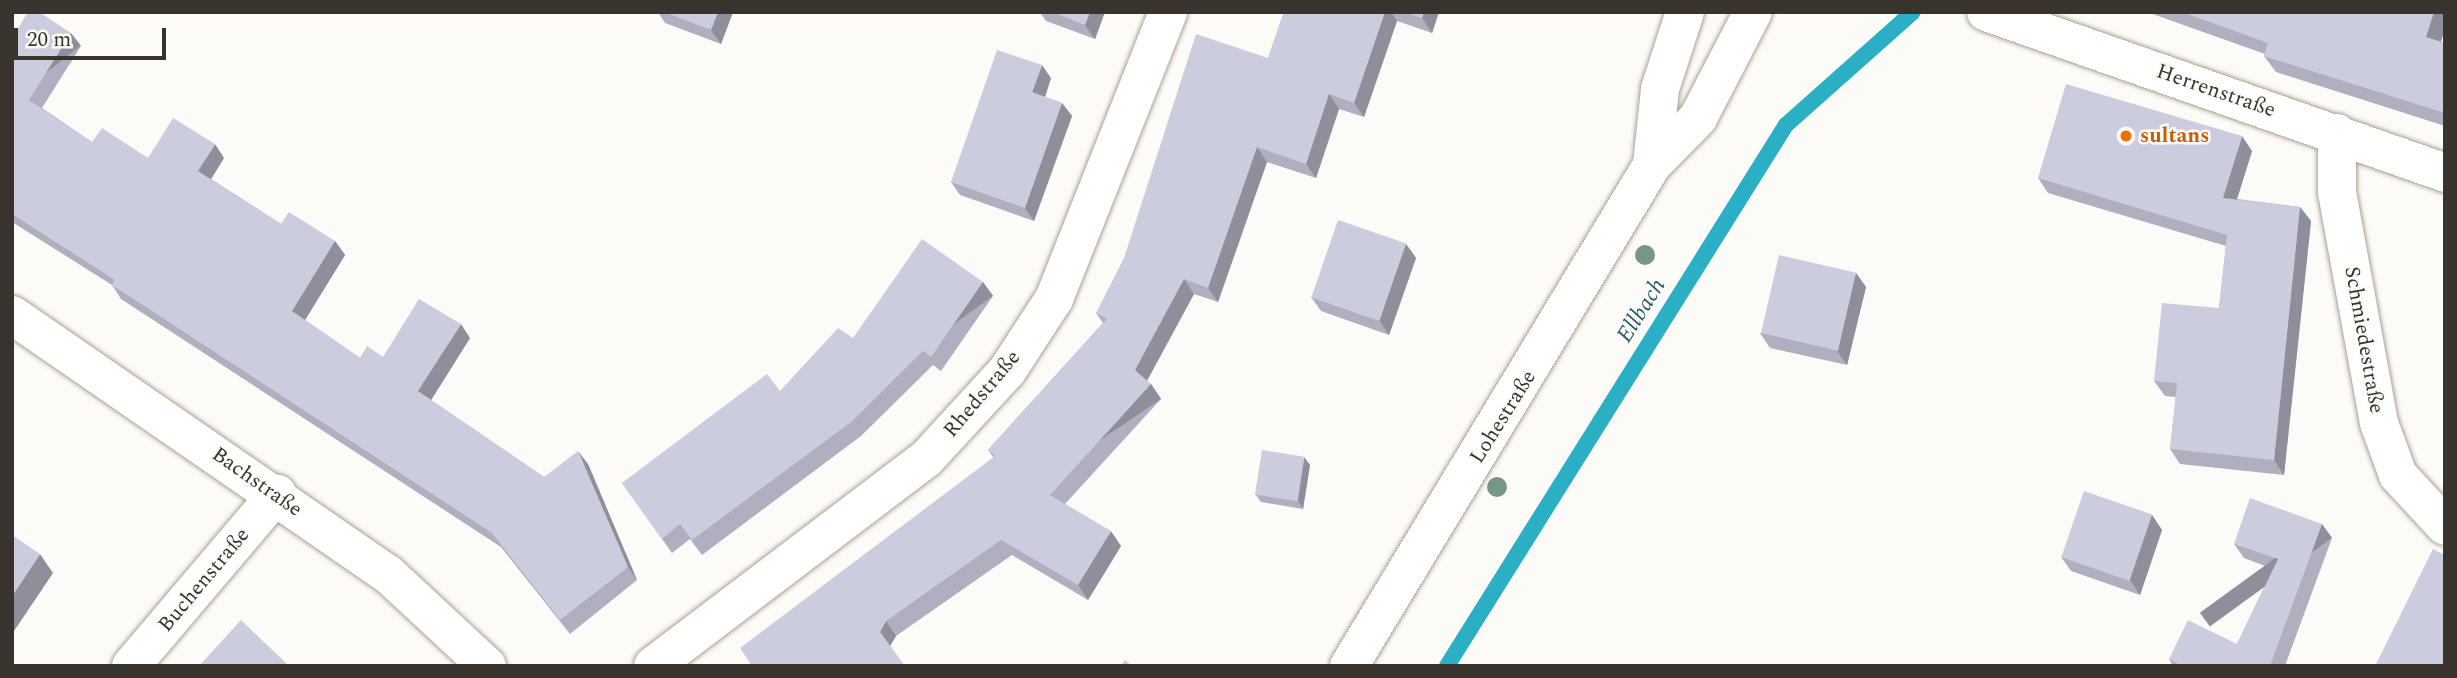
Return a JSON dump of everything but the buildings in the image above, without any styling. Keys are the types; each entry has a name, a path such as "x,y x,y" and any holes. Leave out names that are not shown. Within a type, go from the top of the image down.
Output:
{"street":[{"name":"Rhedstraße","path":"653,666 926,459 1007,371 1054,299 1168,12"},
{"name":"Lohestraße","path":"1652,165 1660,89 1685,12"},
{"name":"Lohestraße","path":"1349,666 1652,165 1698,118 1753,12"},
{"name":"Herrenstraße","path":"1986,12 2337,132 2445,173"},
{"name":"Schmiedestraße","path":"2337,132 2337,192 2379,423 2399,475 2445,526"},
{"name":"Bachstraße","path":"12,315 388,574 487,666"},
{"name":"Buchenstraße","path":"131,666 277,495"}],"waterway":[{"name":"Ellbach","path":"1447,666 1786,125 1913,12"}],"place":[{"name":"sultans","path":"2126,136"}]}
